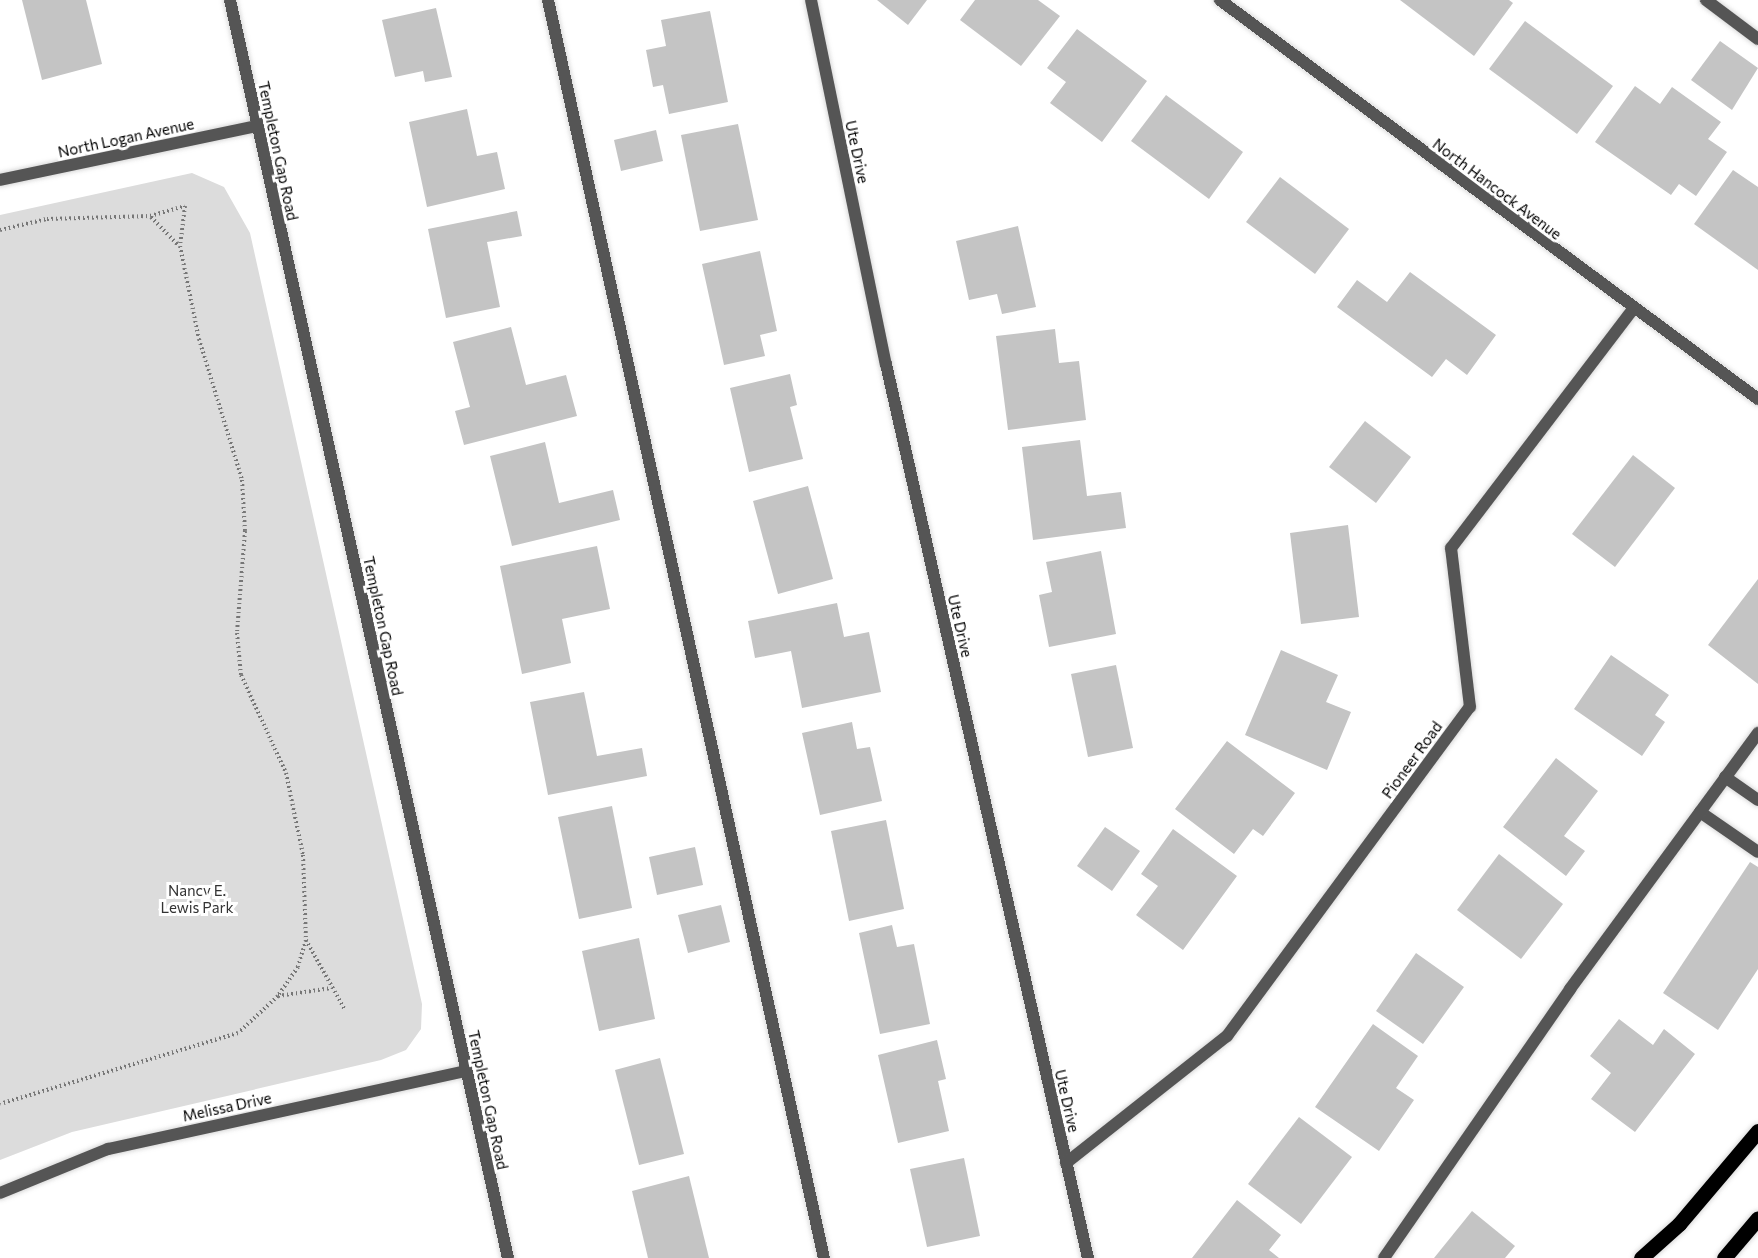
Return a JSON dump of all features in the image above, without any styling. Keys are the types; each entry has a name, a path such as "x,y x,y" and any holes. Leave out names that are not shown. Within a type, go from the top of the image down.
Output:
{"main road":[{"path":"1641,1258 1679,1224 1758,1131"},
{"path":"1724,1258 1758,1218"}],"street":[{"name":"Templeton Gap Road","path":"230,0 508,1258"},
{"path":"548,0 824,1258"},
{"name":"Ute Drive","path":"811,0 886,364 1088,1258"},
{"name":"North Hancock Avenue","path":"1220,0 1633,309 1758,399"},
{"path":"1706,0 1758,39"},
{"name":"North Logan Avenue","path":"0,180 257,126"},
{"name":"Pioneer Road","path":"1066,1163 1227,1036 1470,706 1451,548 1633,309"},
{"path":"1384,1258 1570,989 1758,733"},
{"path":"1725,777 1758,800"},
{"path":"1700,812 1758,852"},
{"name":"Melissa Drive","path":"0,1193 108,1149 466,1071"}],"path":[{"path":"0,230 47,219 150,216 185,207 180,246 199,339 243,480 245,531 237,633 240,675 286,773 303,855 306,940 298,967 278,996 238,1033 0,1104"},
{"path":"150,216 180,246"},
{"path":"306,940 345,1010"},
{"path":"278,996 331,988"}],"green space":[{"name":"Nancy E. Lewis Park","path":"192,173 224,187 250,233 422,1004 421,1029 406,1050 381,1060 72,1132 0,1160 0,215"}],"building":[{"path":"22,0 86,0 102,64 42,80"},
{"path":"877,0 927,0 908,25"},
{"path":"975,0 1038,0 1060,16 1021,66 960,20"},
{"path":"1400,0 1509,0 1513,3 1474,56"},
{"path":"436,8 452,77 425,82 423,71 395,77 382,20"},
{"path":"710,11 728,102 669,114 663,85 653,87 646,50 666,46 661,20"},
{"path":"1525,21 1613,86 1577,134 1489,69"},
{"path":"1077,29 1147,81 1102,142 1050,103 1066,82 1047,68"},
{"path":"1720,41 1758,68 1732,110 1691,80"},
{"path":"1635,86 1660,104 1672,87 1721,122 1708,139 1727,152 1696,196 1679,184 1671,195 1595,142"},
{"path":"1166,95 1243,152 1209,199 1131,141"},
{"path":"467,109 477,156 497,152 505,189 427,207 409,122"},
{"path":"738,124 758,220 700,231 681,135"},
{"path":"656,130 663,161 621,171 614,140"},
{"path":"1733,170 1758,187 1758,270 1694,224"},
{"path":"1280,177 1349,229 1315,274 1246,222"},
{"path":"517,211 522,236 487,242 500,307 446,318 428,229"},
{"path":"1018,226 1036,307 1002,314 997,294 969,300 956,241"},
{"path":"760,251 777,331 760,335 765,356 724,365 702,264"},
{"path":"1410,272 1496,335 1467,375 1446,359 1432,377 1337,307 1357,280 1387,302"},
{"path":"511,327 526,385 566,375 577,416 464,445 455,411 470,407 453,342"},
{"path":"1055,329 1059,363 1079,361 1086,420 1008,430 996,336"},
{"path":"790,374 797,405 790,407 803,459 749,472 730,388"},
{"path":"1365,421 1411,457 1376,503 1329,467"},
{"path":"1080,440 1087,496 1121,492 1126,528 1033,540 1022,447"},
{"path":"545,442 559,503 613,490 620,520 512,546 490,456"},
{"path":"1633,455 1675,488 1615,567 1572,534"},
{"path":"808,486 833,579 778,594 753,501"},
{"path":"1348,525 1359,617 1301,624 1290,533"},
{"path":"597,546 610,609 562,619 571,663 522,674 500,566"},
{"path":"1101,551 1116,634 1049,647 1039,595 1052,592 1046,562"},
{"path":"1758,579 1758,684 1708,645"},
{"path":"837,603 844,637 869,632 881,692 802,708 791,651 755,658 748,621"},
{"path":"1281,650 1338,675 1326,702 1351,712 1327,770 1245,735"},
{"path":"1611,655 1669,695 1655,715 1665,722 1642,756 1574,709"},
{"path":"1116,665 1133,748 1088,757 1071,674"},
{"path":"584,692 597,756 642,748 647,776 548,795 530,702"},
{"path":"852,722 857,749 870,747 882,801 820,815 802,733"},
{"path":"1227,741 1295,793 1263,836 1253,829 1234,854 1175,809"},
{"path":"1556,758 1598,791 1564,836 1585,851 1566,876 1503,827"},
{"path":"612,806 632,908 579,919 558,817"},
{"path":"886,820 904,909 849,921 831,831"},
{"path":"1105,827 1140,851 1112,891 1077,866"},
{"path":"1173,829 1237,876 1183,950 1136,915 1158,886 1141,874"},
{"path":"695,847 703,885 657,895 649,857"},
{"path":"1499,854 1563,904 1521,959 1457,910"},
{"path":"1750,862 1758,867 1758,969 1718,1030 1663,993"},
{"path":"721,905 730,942 688,953 678,915"},
{"path":"892,925 897,947 914,944 930,1024 880,1034 859,933"},
{"path":"639,938 655,1019 599,1031 582,951"},
{"path":"1416,953 1464,987 1423,1044 1376,1011"},
{"path":"1619,1019 1653,1045 1664,1029 1695,1054 1635,1132 1591,1099 1611,1073 1590,1056"},
{"path":"1373,1024 1418,1056 1396,1088 1414,1100 1379,1151 1315,1107"},
{"path":"937,1040 946,1079 938,1081 949,1131 898,1143 878,1055"},
{"path":"660,1058 684,1154 639,1165 615,1070"},
{"path":"1299,1117 1352,1157 1301,1224 1248,1184"},
{"path":"964,1158 980,1236 927,1247 910,1169"},
{"path":"689,1176 709,1258 648,1258 632,1191"},
{"path":"1237,1200 1281,1235 1269,1250 1279,1258 1192,1258"},
{"path":"1472,1211 1515,1246 1505,1258 1434,1258"}]}
